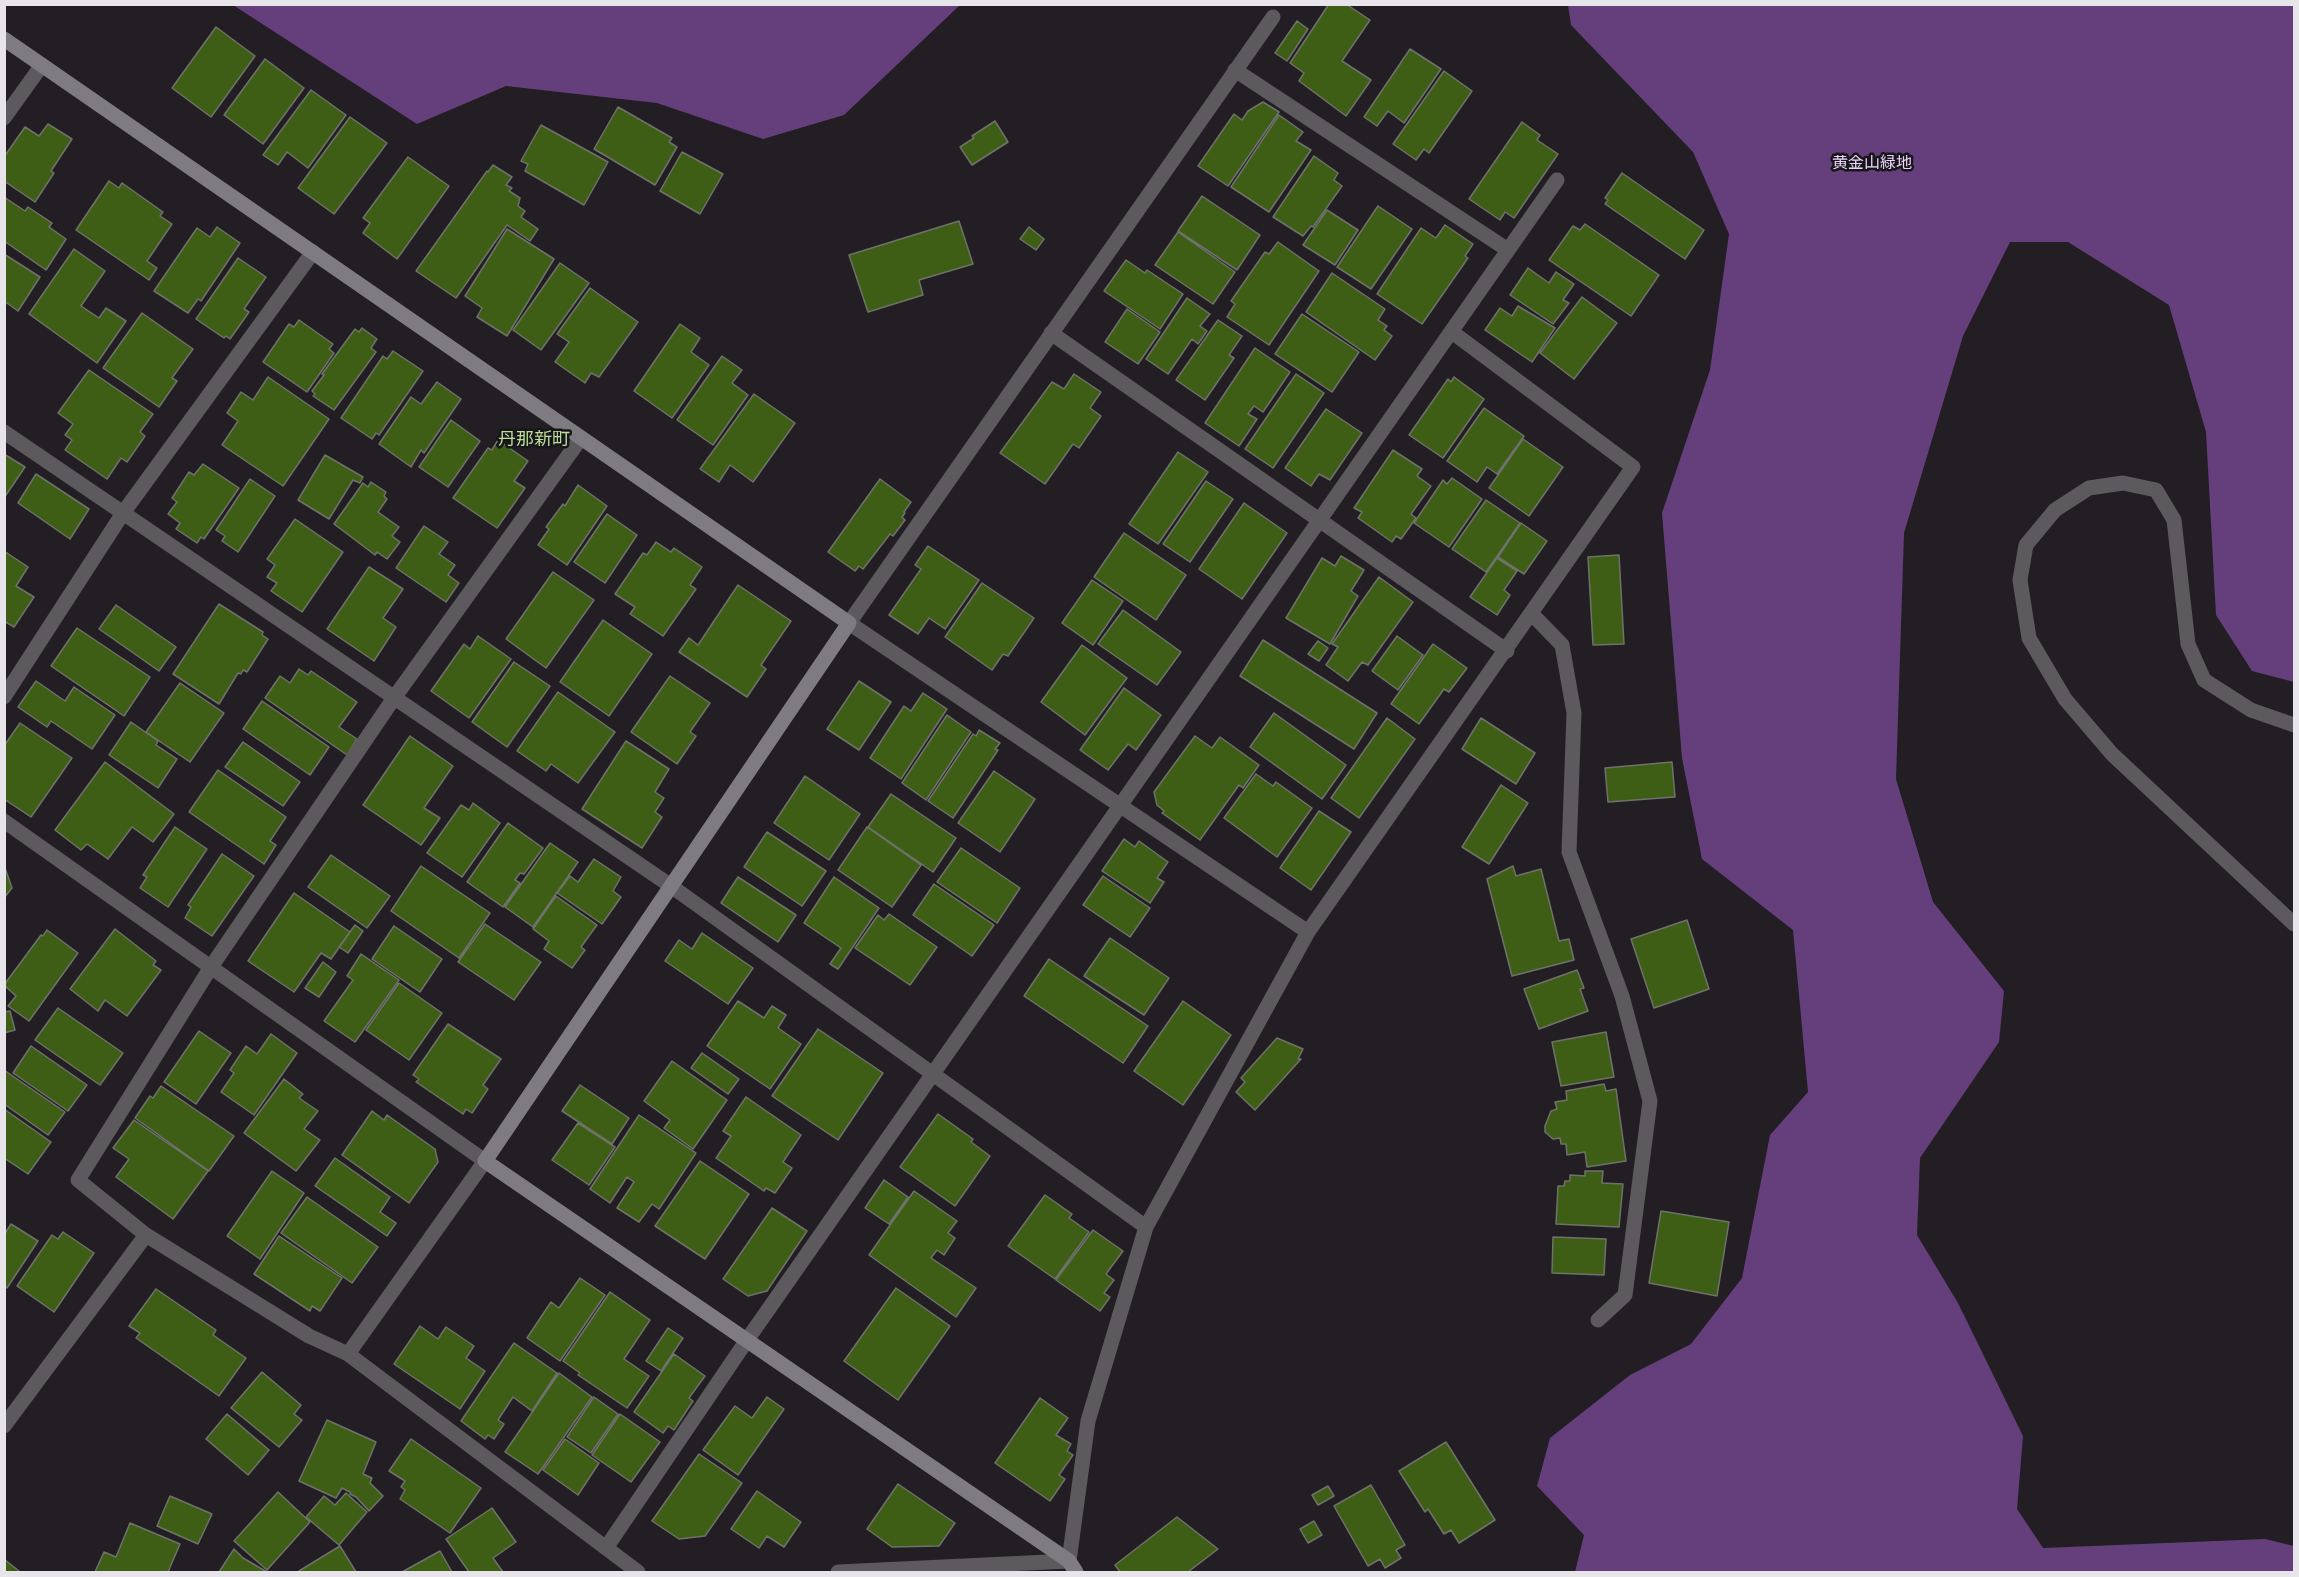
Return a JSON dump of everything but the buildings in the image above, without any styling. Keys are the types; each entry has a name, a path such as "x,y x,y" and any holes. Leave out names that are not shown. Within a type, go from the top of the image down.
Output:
{"street":[{"path":"348,1354 485,1161 849,623 1273,17"},
{"path":"4,39 849,623 1308,932"},
{"path":"4,118 42,65"},
{"path":"1235,70 1508,250"},
{"path":"606,1548 747,1340 1557,180"},
{"path":"4,697 123,513 313,252"},
{"path":"1073,1567 1088,1421 1146,1227 1308,932 1507,651 1633,467 1452,332"},
{"path":"1051,333 1507,651"},
{"path":"4,432 671,886 1146,1227"},
{"path":"581,438 394,698 211,967 78,1180 146,1235 309,1336 348,1354 638,1572"},
{"path":"2295,725 2252,710 2204,680 2188,644 2174,520 2156,490 2123,483 2089,488 2055,510 2026,546 2020,580 2029,638 2065,699 2112,754 2295,924"},
{"path":"1532,614 1562,645 1574,713 1569,852 1622,996 1650,1101 1625,1295 1598,1320"},
{"path":"4,821 485,1161 1073,1567"},
{"path":"4,1426 146,1235"},
{"path":"838,1572 1073,1567"}],"green space":[{"path":"960,4 844,115 763,139 657,103 506,86 417,124 233,5"},
{"name":"黄金山緑地","path":"1568,5 2294,5 2294,682 2252,671 2216,615 2206,432 2169,305 2068,242 2010,242 1963,336 1904,533 1896,779 1933,902 2004,991 1999,1042 1920,1158 1917,1235 1958,1303 2023,1436 2017,1509 2043,1548 2265,1539 2294,1546 2294,1572 1575,1572 1584,1535 1537,1486 1550,1438 1630,1375 1691,1344 1742,1278 1770,1135 1808,1092 1793,930 1702,859 1682,758 1662,513 1710,370 1729,234 1693,152 1571,25"}],"district":[{"name":"丹那新町","path":"534,440"}]}
